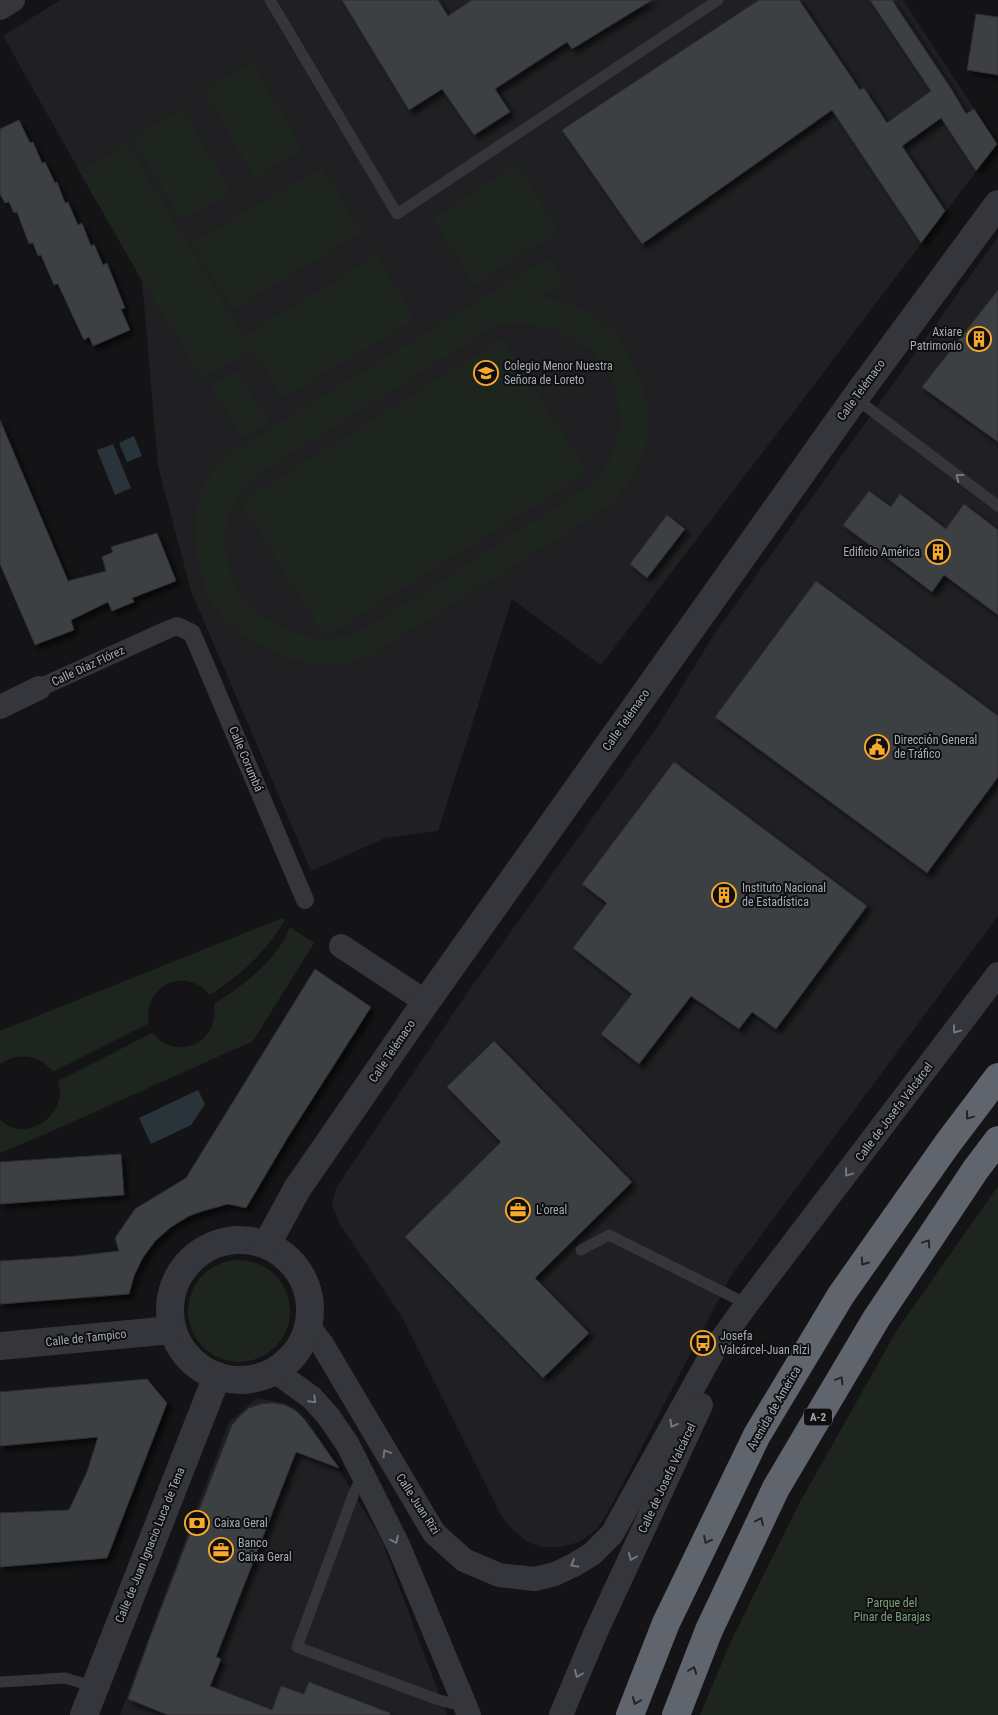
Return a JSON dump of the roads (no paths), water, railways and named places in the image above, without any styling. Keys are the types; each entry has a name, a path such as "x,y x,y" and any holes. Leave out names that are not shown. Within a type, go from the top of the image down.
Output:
{"highway":[{"name":"Avenida de América","path":"630,1715 666,1623 757,1435 840,1294 948,1143 998,1077"},
{"name":"A-2","path":"676,1715 709,1630 776,1488 876,1319 976,1169 998,1140"}],"street":[{"path":"0,8 13,0"},
{"name":"Calle Telémaco","path":"266,1244 298,1189 426,1002 855,398 995,215"},
{"name":"Calle Díaz Flórez","path":"0,707 177,626"},
{"name":"Calle Corumbá","path":"177,626 192,633 306,900"},
{"path":"341,946 426,1002"},
{"name":"Calle de Josefa Valcárcel","path":"612,1534 714,1350 998,974"},
{"path":"244,1240 266,1244 284,1255 297,1269 306,1287 310,1306 308,1326 293,1356 275,1371 261,1377 239,1380 217,1376 198,1366 182,1350 172,1330 170,1308 174,1285 185,1266 202,1251 222,1242 244,1240"},
{"name":"Calle de Josefa Valcárcel","path":"561,1715 704,1396 790,1249"},
{"name":"Calle Juan Rizi","path":"308,1326 322,1344 434,1533 464,1560 499,1575 535,1579 574,1566 592,1554 612,1534"},
{"name":"Calle de Tampico","path":"0,1346 172,1330"},
{"path":"275,1371 312,1398 329,1417 348,1446 399,1547 467,1711"},
{"name":"Calle de Juan Ignacio Luca de Tena","path":"84,1715 217,1376"}],"lane":[{"path":"270,0 397,214 718,0"},
{"path":"855,398 998,506"},
{"path":"581,1250 609,1235 747,1304"},
{"path":"363,1474 354,1493 297,1646 467,1711"},
{"path":"0,1682 65,1678 94,1687"}],"place":[{"name":"Axiare Patrimonio","path":"979,339"},
{"name":"Colegio Menor Nuestra Señora de Loreto","path":"486,373"},
{"name":"Edificio América","path":"938,552"},
{"name":"Dirección General de Tráfico","path":"877,747"},
{"name":"Instituto Nacional de Estadística","path":"724,895"},
{"name":"L'oreal","path":"518,1210"},
{"name":"Josefa Valcárcel-Juan Rizi","path":"703,1343"},
{"name":"Caixa Geral","path":"197,1523"},
{"name":"Banco Caixa Geral","path":"221,1550"}],"park label":[{"name":"Parque del Pinar de Barajas","path":"892,1610"}]}
